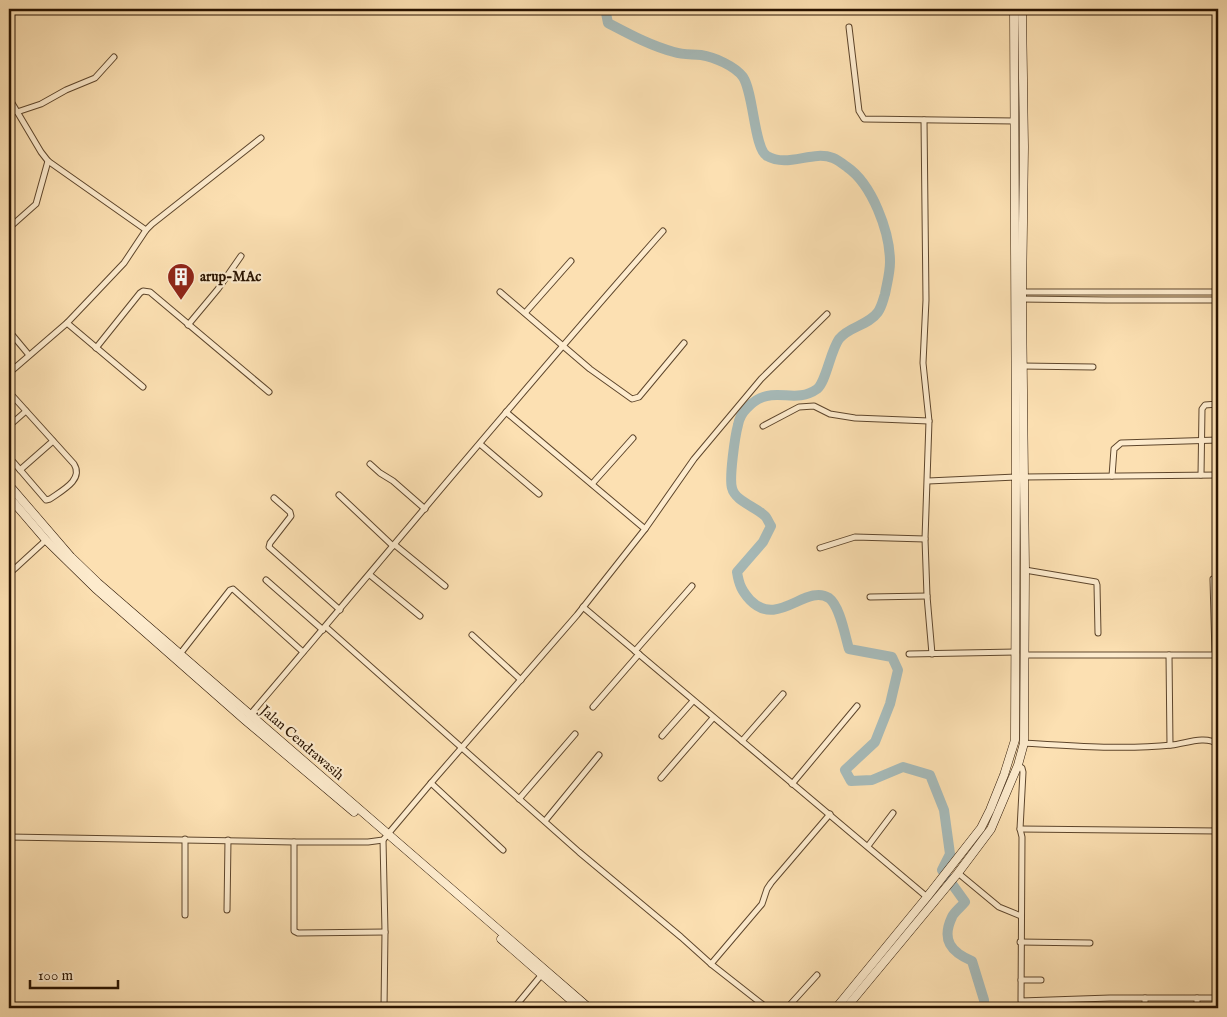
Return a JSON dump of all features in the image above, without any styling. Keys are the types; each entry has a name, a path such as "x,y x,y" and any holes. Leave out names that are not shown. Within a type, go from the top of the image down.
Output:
{"street":[{"path":"836,1008 927,898 942,884 956,875 995,822 1018,765 1024,743 1025,570 1020,477 1014,9"},
{"path":"846,1008 942,884 947,871 986,820 1015,740 1022,366 1018,295 1024,147 1022,9"},
{"path":"849,27 858,104 861,116 864,119 1014,121"},
{"path":"17,112 41,104 66,90 95,78 114,57"},
{"path":"9,98 48,161 146,230"},
{"path":"924,120 926,300 923,363 929,420 925,539 932,654"},
{"path":"9,373 67,323 124,262 146,230 261,138"},
{"path":"9,228 36,204 48,161"},
{"path":"248,717 370,575 562,345 663,231"},
{"path":"188,324 218,289 241,256"},
{"path":"525,313 571,261"},
{"path":"96,348 143,291 150,292 269,392"},
{"path":"500,292 590,369 634,399 640,397 684,342"},
{"path":"1018,295 1218,292"},
{"path":"1018,295 1107,300 1218,300"},
{"path":"9,837 368,842 385,837 430,782 583,607 645,530 694,459 762,379 826,314"},
{"path":"67,323 143,387"},
{"path":"9,331 30,355"},
{"path":"1022,366 1093,367"},
{"path":"9,392 76,468 77,476 72,482 46,500 9,457"},
{"path":"1201,475 1203,406 1218,404"},
{"path":"764,426 799,407 806,406 814,406 830,414 855,418 929,420"},
{"path":"9,426 26,411"},
{"path":"506,412 645,530"},
{"path":"592,484 633,438"},
{"path":"1112,476 1114,449 1121,443 1218,440"},
{"path":"20,470 53,441"},
{"path":"480,444 539,494"},
{"path":"370,464 425,509"},
{"path":"928,482 1020,477 1218,475"},
{"name":"Jalan Cendrawasih","path":"9,485 71,557 98,584 180,654 248,717"},
{"path":"339,495 394,546 445,586"},
{"name":"Jalan Cendrawasih","path":"9,497 46,540 108,600 248,717 543,973 580,1008"},
{"path":"274,498 290,512 291,516 269,547 340,610"},
{"path":"820,548 855,537 925,539"},
{"path":"9,574 46,540"},
{"path":"1025,570 1096,582 1098,633"},
{"path":"370,575 420,616"},
{"path":"1024,655 1216,655 1213,579"},
{"path":"266,580 324,628 711,964 767,1008"},
{"path":"593,707 692,586"},
{"path":"180,654 230,590 233,589 303,652"},
{"path":"870,597 927,596"},
{"path":"583,607 713,718 868,846 927,898"},
{"path":"472,635 521,680"},
{"path":"909,654 1016,652"},
{"path":"1169,655 1170,745"},
{"path":"742,741 783,694"},
{"path":"662,736 693,701"},
{"path":"792,784 857,706"},
{"path":"661,778 713,718"},
{"path":"519,799 575,734"},
{"path":"1024,743 1080,747 1170,745 1210,740 1217,744 1218,755"},
{"path":"545,821 598,755"},
{"path":"1018,765 1022,768 1023,772 1020,829 1022,838 1020,942 1022,1002 1110,998 1218,998"},
{"path":"430,782 503,850"},
{"path":"868,846 893,813"},
{"path":"711,964 762,904 771,883 830,814"},
{"path":"1020,829 1218,831"},
{"path":"384,1008 385,837"},
{"path":"185,839 185,915"},
{"path":"227,910 228,840"},
{"path":"294,842 294,931 298,933 385,932"},
{"path":"964,849 972,853"},
{"path":"956,875 999,907 1021,916"},
{"path":"1020,942 1090,943"},
{"path":"514,1008 543,973"},
{"name":"Jalan Cendrawasih","path":"543,973 589,1008"},
{"path":"787,1008 817,975"},
{"path":"1021,980 1041,980"},
{"path":"1145,998 1145,1008"},
{"path":"1197,998 1197,1008"},
{"path":"1064,1001 1064,1008"}],"waterway":[{"path":"607,9 608,23 640,39 677,53 712,58 735,69 743,77 747,85 759,143 767,156 783,160 817,156 835,159 856,175 864,185 872,197 883,223 890,262 885,294 878,312 874,317 848,331 839,339 823,380 817,389 808,394 765,396 756,400 747,408 739,420 731,475 732,488 737,497 765,516 771,526 763,542 737,572 745,594 760,608 771,610 781,608 811,596 820,595 829,598 839,614 849,649 892,657 898,670 890,704 875,742 845,770 851,781 872,780 903,767 930,775 944,810 950,854 942,870 965,902 952,917 949,925 948,939 958,954 972,961 984,1000 984,1008"}],"place":[{"name":"arup-MAc","path":"181,301"}]}
